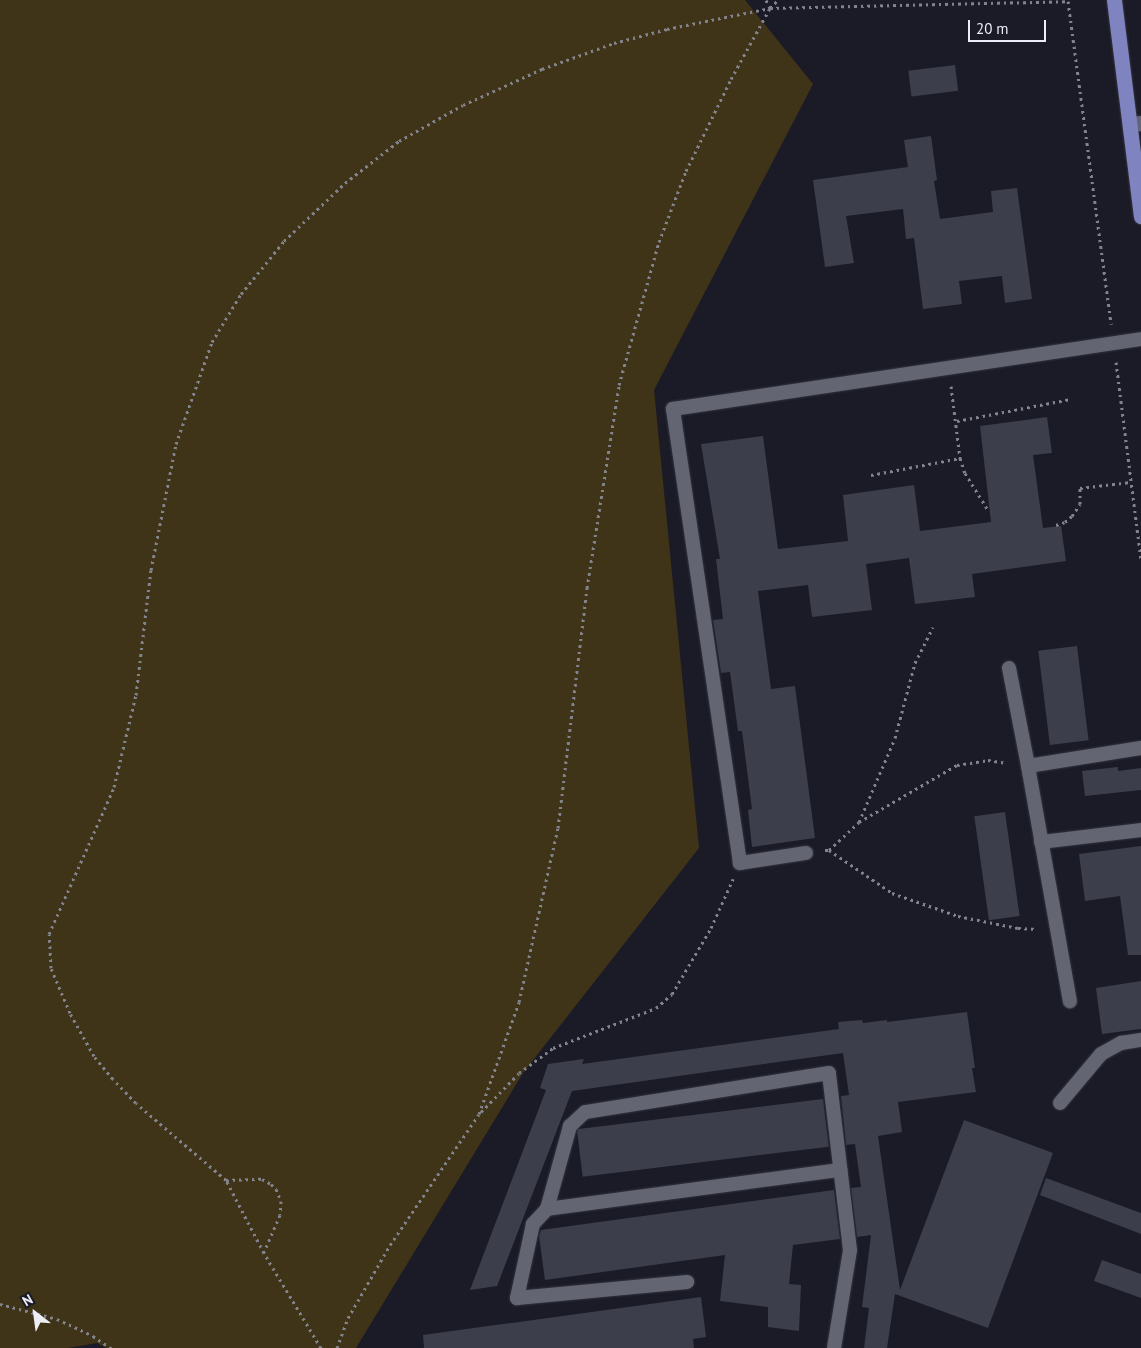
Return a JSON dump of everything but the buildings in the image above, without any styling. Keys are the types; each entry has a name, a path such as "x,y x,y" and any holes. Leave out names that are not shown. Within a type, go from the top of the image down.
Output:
{"main road":[{"path":"1114,0 1135,123 1141,216"}],"lane":[{"path":"806,852 740,863 673,409 1141,339"},
{"path":"1009,668 1070,1001"},
{"path":"1028,766 1141,748"},
{"path":"1041,842 1141,830"},
{"path":"1060,1102 1101,1054 1121,1043 1141,1040"},
{"path":"687,1282 517,1298 533,1224 548,1208 570,1126 585,1112 829,1073 850,1250 834,1348"},
{"path":"548,1208 840,1170"}],"path":[{"path":"766,0 770,8"},
{"path":"479,1114 518,1002 558,828 587,588 619,385 659,242 686,171 770,8 778,0"},
{"path":"321,1348 264,1253 226,1180 136,1104 94,1056 70,1013 51,968 49,934 114,787 136,695 150,570 176,444 212,342 241,294 284,241 345,184 399,141 463,105 542,69 614,43 667,28 770,8 1068,0 1141,561"},
{"path":"949,368 957,421 960,458 965,473 988,510"},
{"path":"957,421 1071,399"},
{"path":"871,475 960,458"},
{"path":"1056,525 1065,522 1072,516 1080,504 1080,488 1131,482"},
{"path":"859,822 895,738 915,663 933,627"},
{"path":"806,852 829,850 859,822 957,766 988,760 1028,766"},
{"path":"829,850 892,893 958,916 1018,928 1057,931"},
{"path":"337,1348 348,1318 390,1245 479,1114 519,1072 554,1048 656,1008 672,994 711,928 740,863"},
{"path":"226,1180 262,1179 272,1184 276,1189 281,1202 280,1215 264,1253"},
{"path":"0,1304 57,1319 93,1336 111,1348"}],"shaded area":[{"path":"0,0 745,0 813,84 654,390 699,848 523,1073 356,1348 106,1348 97,1343 68,1348 0,1348"}]}
